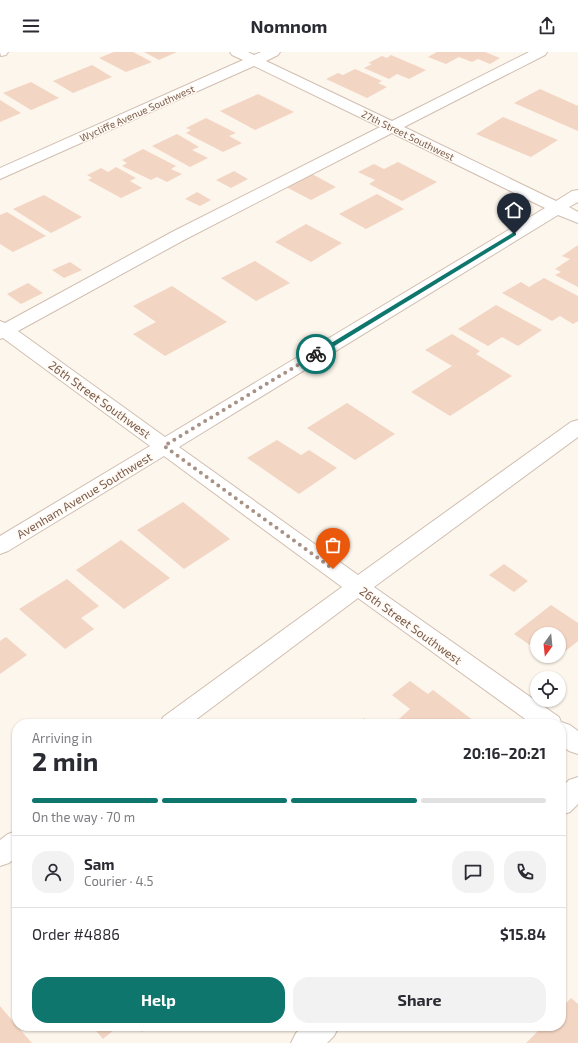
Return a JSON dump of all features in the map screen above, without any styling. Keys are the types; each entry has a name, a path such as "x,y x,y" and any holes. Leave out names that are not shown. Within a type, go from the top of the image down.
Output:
{"street":[{"name":"27th Street Southwest","path":"237,52 578,218"},
{"name":"Wycliffe Avenue Southwest","path":"0,174 273,52"},
{"path":"2,330 178,236 540,52"},
{"name":"Avenham Avenue Southwest","path":"0,546 578,195"},
{"name":"26th Street Southwest","path":"2,330 543,719"},
{"path":"179,719 250,665 578,427"},
{"path":"566,736 578,744"},
{"path":"566,799 578,788"},
{"path":"0,855 12,846"},
{"path":"306,1043 319,1031"}],"building":[{"path":"114,52 133,52 152,62 126,72 99,58"},
{"path":"144,52 177,52 159,60"},
{"path":"437,52 485,52 500,58 490,64 478,59 472,62 459,57 446,64 428,57"},
{"path":"391,55 426,70 409,79 397,74 389,79 364,68 372,64 368,63 382,56 387,58"},
{"path":"92,65 112,77 73,93 53,81"},
{"path":"355,69 382,81 378,83 387,87 367,98 326,79 338,73 343,75"},
{"path":"31,82 59,98 31,110 3,93"},
{"path":"540,89 578,106 578,131 514,103"},
{"path":"258,94 294,112 255,130 220,111"},
{"path":"0,100 21,113 0,122"},
{"path":"503,117 558,140 531,157 476,134"},
{"path":"206,118 236,133 229,136 242,143 223,152 186,133 191,130 186,128"},
{"path":"177,134 199,147 192,150 208,158 190,167 152,146"},
{"path":"143,149 176,166 171,169 182,174 167,182 157,177 151,180 122,166 127,163 122,160"},
{"path":"398,162 437,182 402,201 369,184 375,180 358,172 374,164 384,169"},
{"path":"116,167 136,178 130,181 142,188 121,198 88,180 92,178 87,175 101,168 108,172"},
{"path":"234,171 248,179 231,188 216,180"},
{"path":"312,174 336,187 311,200 286,187"},
{"path":"197,192 211,200 200,206 185,199"},
{"path":"377,194 404,209 366,229 339,214"},
{"path":"44,195 82,217 51,233 13,209"},
{"path":"7,212 46,236 13,252 0,244 0,215"},
{"path":"306,224 342,243 311,262 275,242"},
{"path":"578,245 578,287 555,275 561,272 555,269 570,259 562,256"},
{"path":"255,261 290,283 256,301 221,278"},
{"path":"70,262 82,270 64,278 52,270"},
{"path":"544,278 578,296 578,321 573,324 560,316 552,321 502,293 521,282 529,287"},
{"path":"28,283 43,293 21,304 7,294"},
{"path":"172,286 227,322 165,356 133,334 156,322 133,306"},
{"path":"496,305 542,330 518,346 502,337 488,346 458,329"},
{"path":"452,334 480,351 476,354 512,376 450,416 411,392 452,366 425,350"},
{"path":"347,403 395,434 355,460 307,428"},
{"path":"277,440 301,455 309,450 337,468 299,494 247,458"},
{"path":"183,502 230,539 184,569 137,530"},
{"path":"121,540 170,578 124,609 76,570"},
{"path":"504,564 528,581 514,592 489,575"},
{"path":"67,579 99,606 81,618 94,629 65,649 19,609"},
{"path":"551,605 578,623 578,641 566,651 566,627 530,627 530,645 514,634"},
{"path":"6,637 27,655 0,674 0,641"},
{"path":"410,681 428,694 433,690 471,719 399,719 410,709 392,695"},
{"path":"571,998 578,1004 578,1043 526,1043 538,1031 566,1031 566,1003"},
{"path":"0,1006 12,1020 12,1031 21,1031 32,1043 0,1043"},
{"path":"96,1031 113,1031 103,1039"}],"way so far":[{"path":"316,354 164,446 333,569"}],"route":[{"path":"316,354 514,234"}]}
